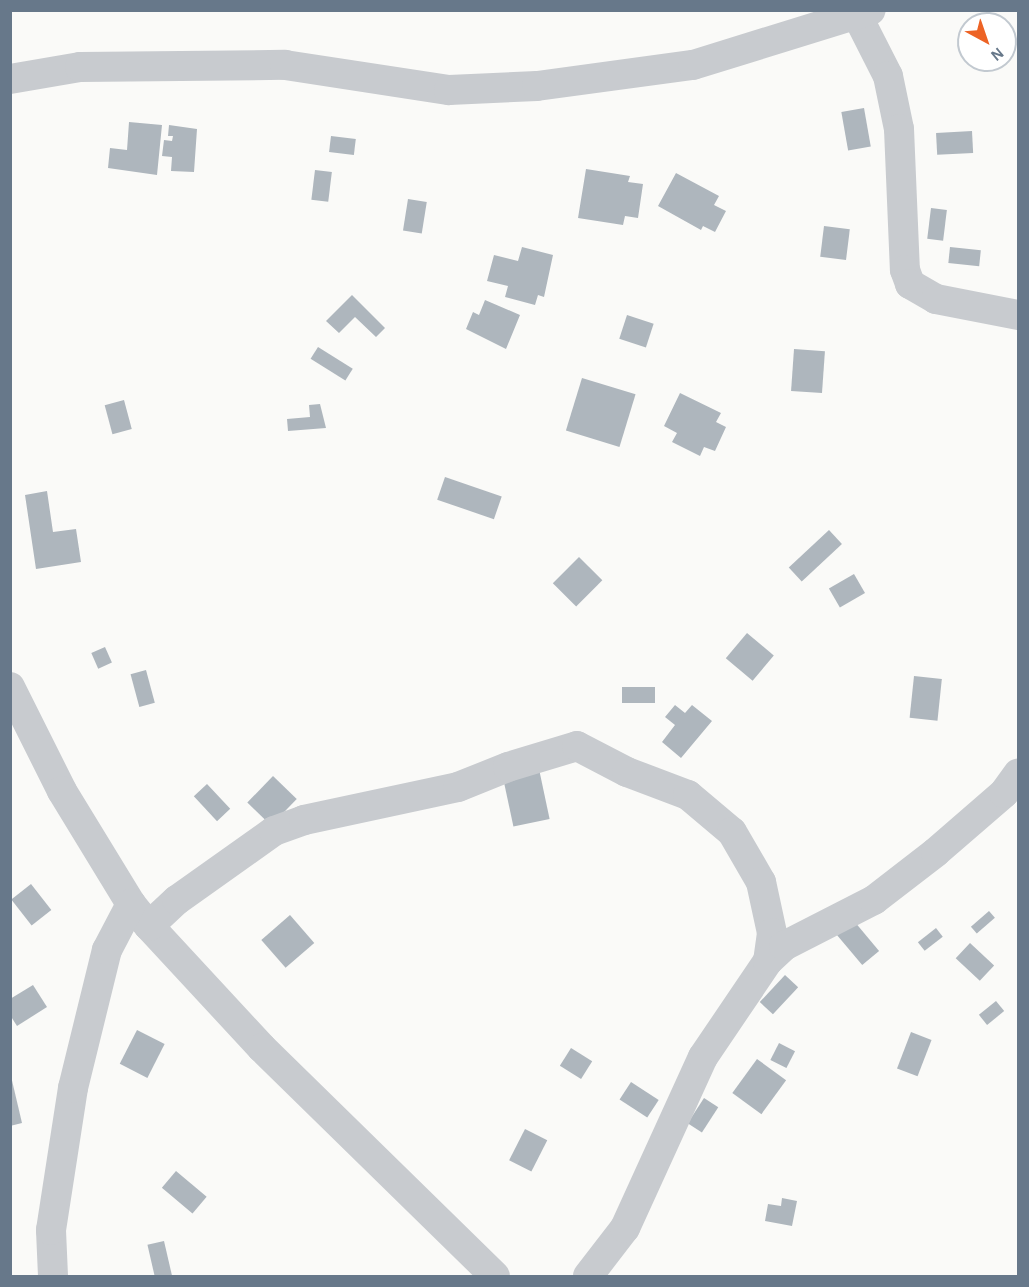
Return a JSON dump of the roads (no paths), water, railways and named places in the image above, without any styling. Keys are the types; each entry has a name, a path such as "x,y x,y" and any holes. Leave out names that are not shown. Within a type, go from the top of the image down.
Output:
{"street":[{"path":"10,79 80,67 285,65 449,90 537,87 693,65 864,13 888,76 899,129 904,270 910,284 936,299 1018,315"},
{"path":"10,687 62,791 140,915 262,1048 495,1276"},
{"path":"53,1276 51,1230 74,1088 107,950 140,915 177,900 274,831 304,820 458,787 508,767 577,746 587,748 627,772 688,795 732,832 761,882 772,933 768,961"},
{"path":"588,1276 625,1228 703,1057 768,961 784,946 874,900 987,808 1018,774"}]}
